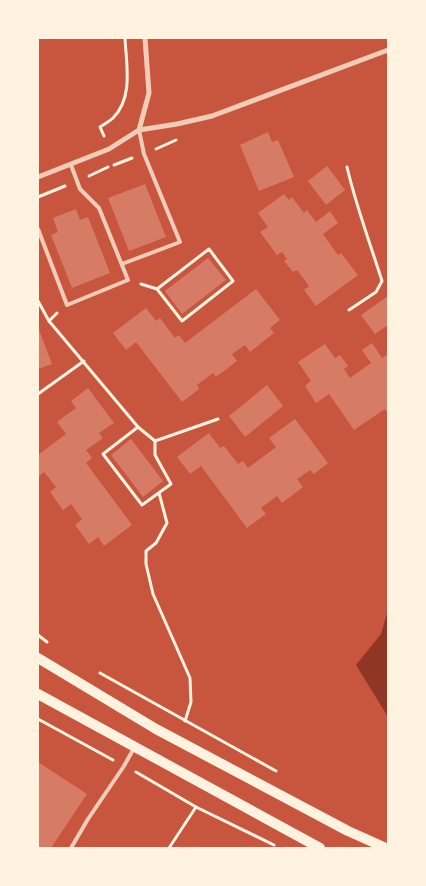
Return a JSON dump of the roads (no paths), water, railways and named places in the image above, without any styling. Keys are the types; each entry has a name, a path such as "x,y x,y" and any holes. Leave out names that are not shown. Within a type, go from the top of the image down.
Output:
{"main road":[{"path":"38,658 156,729 348,831 386,848"},
{"path":"38,694 320,848"}],"street":[{"path":"139,130 149,93 145,38"},
{"path":"38,177 109,149 139,130 212,116 388,50"}],"lane":[{"path":"122,264 180,242 144,154 139,130"},
{"path":"38,229 67,305 128,280 99,208 80,190 71,165"},
{"path":"72,848 88,819 134,748"}]}
